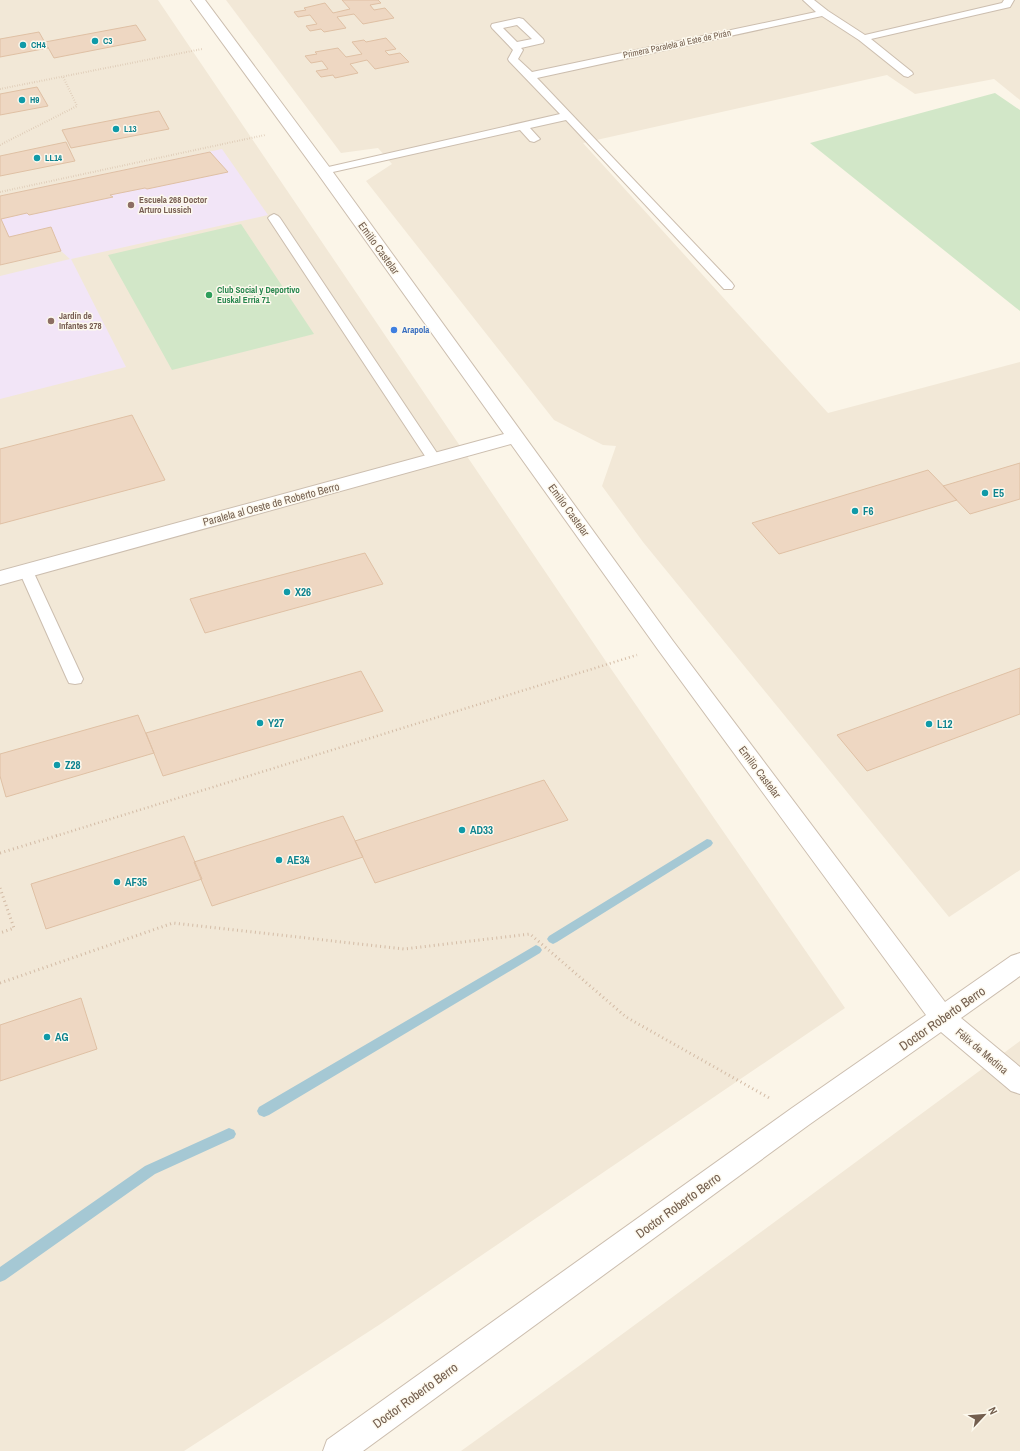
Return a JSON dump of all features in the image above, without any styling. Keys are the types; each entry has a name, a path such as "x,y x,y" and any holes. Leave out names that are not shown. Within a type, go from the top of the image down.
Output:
{"street":[{"name":"Emilio Castelar","path":"198,0 324,171 666,646 943,1018"},
{"name":"Paralela al Oeste de Roberto Berro","path":"0,578 516,437"},
{"name":"Doctor Roberto Berro","path":"338,1451 801,1116 1020,964"},
{"name":"Félix de Medina","path":"943,1018 1020,1084"}],"lane":[{"path":"808,0 824,13 863,38 908,74"},
{"path":"863,38 1006,5 1009,0"},
{"name":"Primera Paralela al Este de Pirán","path":"530,76 824,13"},
{"path":"514,46 518,50 513,59 728,286"},
{"path":"324,171 568,116"},
{"path":"523,126 534,139"},
{"path":"274,218 434,459"},
{"path":"26,571 75,679"}],"path":[{"path":"0,89 229,43"},
{"path":"0,145 78,106 63,77"},
{"path":"0,192 293,129"},
{"path":"0,854 607,663 666,646"},
{"path":"0,888 14,928 0,933"},
{"path":"0,983 173,923 404,950 530,934 626,1017 801,1116"}],"shaded area":[{"path":"0,0 158,0 607,663 845,1008 382,1323 184,1451 0,1451"},
{"path":"226,0 1020,0 1020,100 994,79 915,94 887,75 583,143 828,413 1020,362 1020,870 949,917 643,542 602,486 616,446 603,445 554,420 366,181 392,164 378,148 341,153"},
{"name":"Escuela 268 Doctor Arturo Lussich","path":"222,149 268,215 71,259 126,367 0,399 0,276 70,259 61,251 0,265 0,196"},
{"path":"1020,1041 1020,1451 461,1451 579,1366"}],"green space":[{"path":"995,93 1020,110 1020,311 810,143"},
{"name":"Club Social y Deportivo Euskal Erría 71","path":"241,224 314,334 172,370 108,255"}],"building":[{"path":"342,0 378,0 381,3 370,5 374,10 385,8 394,18 363,24 354,14 337,17 346,28 324,32 321,29 310,31 306,26 317,24 310,15 298,17 294,12 306,10 304,8 325,3 333,13 350,9"},
{"name":"C3","path":"136,25 146,40 54,58 45,42"},
{"name":"CH4","path":"39,32 48,48 0,57 0,39"},
{"path":"386,38 396,49 385,51 389,55 400,53 409,62 375,69 367,60 350,64 358,73 335,78 333,75 321,77 316,71 328,69 322,61 311,63 305,56 317,54 315,52 338,48 346,57 362,54 352,42 364,40 366,42"},
{"name":"H9","path":"37,87 48,106 0,115 0,94"},
{"name":"L13","path":"159,111 169,129 71,148 62,130"},
{"name":"LL14","path":"66,142 75,161 0,176 0,156"},
{"path":"210,152 228,172 110,195 113,197 29,215 27,213 1,219 9,237 51,227 61,251 0,265 0,196"},
{"path":"132,415 165,480 0,524 0,449"},
{"name":"E5","path":"1020,463 1020,499 970,514 943,486"},
{"name":"F6","path":"928,470 957,500 779,554 752,523"},
{"name":"X26","path":"365,553 383,584 205,633 190,599"},
{"name":"L12","path":"1020,668 1020,714 867,771 837,735"},
{"name":"Y27","path":"361,671 383,711 163,776 146,733"},
{"name":"Z28","path":"138,715 154,753 6,797 0,776 0,754"},
{"name":"AD33","path":"544,780 568,820 375,883 355,841"},
{"name":"AE34","path":"343,816 363,857 212,906 194,862"},
{"name":"AF35","path":"184,836 202,879 46,929 31,884"},
{"name":"AG","path":"81,998 97,1049 0,1081 0,1025"}],"waterway":[{"path":"553,939 707,843"},
{"path":"264,1111 536,950"},
{"path":"0,1275 150,1170 229,1134"}],"place":[{"name":"C3","path":"95,41"},
{"name":"CH4","path":"23,45"},
{"name":"H9","path":"22,100"},
{"name":"L13","path":"116,129"},
{"name":"LL14","path":"37,158"},
{"name":"Escuela 268 Doctor Arturo Lussich","path":"131,205"},
{"name":"Club Social y Deportivo Euskal Erría 71","path":"209,295"},
{"name":"Jardín de Infantes 278","path":"51,321"},
{"name":"Arapola","path":"394,330"},
{"name":"E5","path":"985,493"},
{"name":"F6","path":"855,511"},
{"name":"X26","path":"287,592"},
{"name":"Y27","path":"260,723"},
{"name":"L12","path":"929,724"},
{"name":"Z28","path":"57,765"},
{"name":"AD33","path":"462,830"},
{"name":"AE34","path":"279,860"},
{"name":"AF35","path":"117,882"},
{"name":"AG","path":"47,1037"}]}
